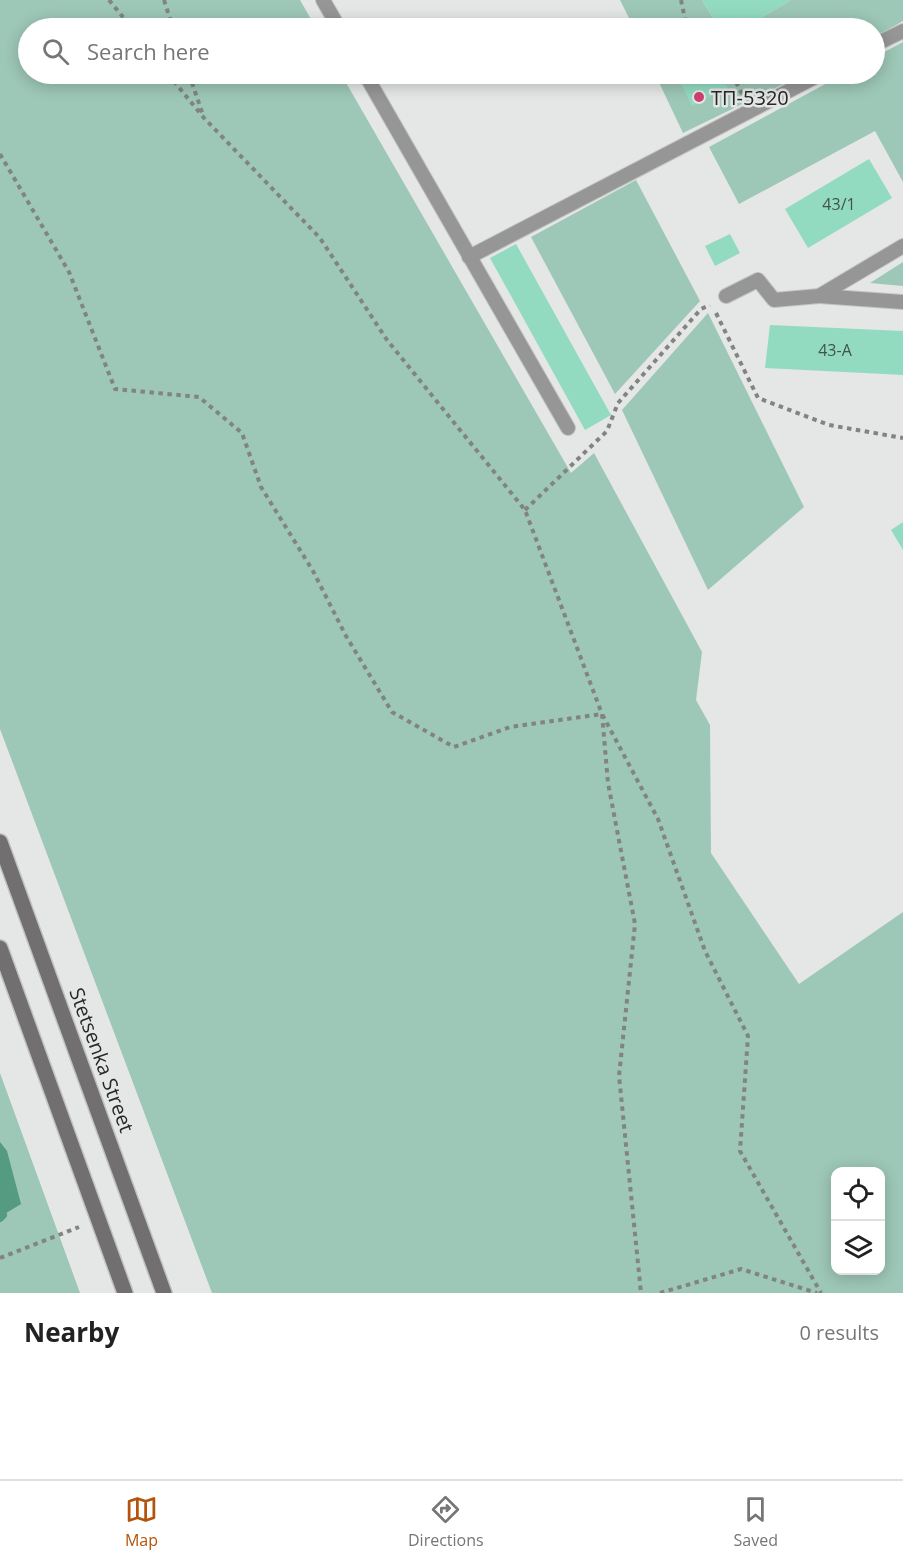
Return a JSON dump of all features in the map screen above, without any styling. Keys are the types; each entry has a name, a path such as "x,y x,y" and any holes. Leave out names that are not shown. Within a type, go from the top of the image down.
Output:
{"main road":[{"name":"Stetsenka Street","path":"0,842 164,1293"},
{"path":"0,948 125,1293"}],"lane":[{"path":"323,0 333,18"},
{"path":"885,39 903,30"},
{"path":"371,84 568,428"},
{"path":"470,257 802,84"},
{"path":"819,296 903,246"},
{"path":"726,296 758,280 774,300 819,296 903,302"}],"path":[{"path":"109,0 124,18"},
{"path":"164,0 170,18"},
{"path":"681,0 685,18"},
{"path":"176,84 204,118 320,238 387,340 525,510 602,714 658,819 705,951 748,1036 740,1151 819,1293"},
{"path":"192,84 204,118"},
{"path":"0,154 69,272 115,389 199,397 242,433 261,487 313,571 346,636 392,712 454,747 510,727 602,714"},
{"path":"525,510 607,430 618,403 701,309 712,304 758,398 829,425 903,438"},
{"path":"602,714 608,783 635,924 619,1076 641,1293"},
{"path":"0,1258 79,1227"},
{"path":"660,1293 741,1269 819,1293"}],"shaded area":[{"path":"0,0 300,0 310,18 18,18 18,84 347,84 571,473 594,453 702,652 696,700 710,725 711,853 799,984 903,912 903,1293 212,1293 0,729"},
{"path":"620,0 702,0 713,18 629,18"},
{"path":"791,0 903,0 903,21 885,31 885,18 761,18"},
{"path":"903,42 903,182 875,131 739,204 709,147 826,84 885,84 885,52"},
{"path":"660,84 783,84 683,133"},
{"path":"636,180 700,301 615,394 531,237"},
{"path":"903,262 903,286 870,283"},
{"path":"708,313 804,507 708,590 622,410"},
{"path":"0,1073 80,1293 0,1293"},
{"path":"0,1142 7,1151 21,1204 3,1215 0,1212"}],"building":[{"path":"702,0 791,0 761,18 713,18"},
{"name":"ТП-5320","path":"681,84 726,84 728,88 692,106"},
{"path":"869,159 892,198 808,248 785,209"},
{"path":"730,234 740,253 715,266 705,246"},
{"path":"516,244 611,415 585,430 490,258"},
{"path":"770,325 903,331 903,375 765,368"},
{"path":"903,522 903,550 891,530"}],"waterway":[{"path":"0,1218 3,1215"}],"place":[{"name":"ТП-5320","path":"699,97"}]}
